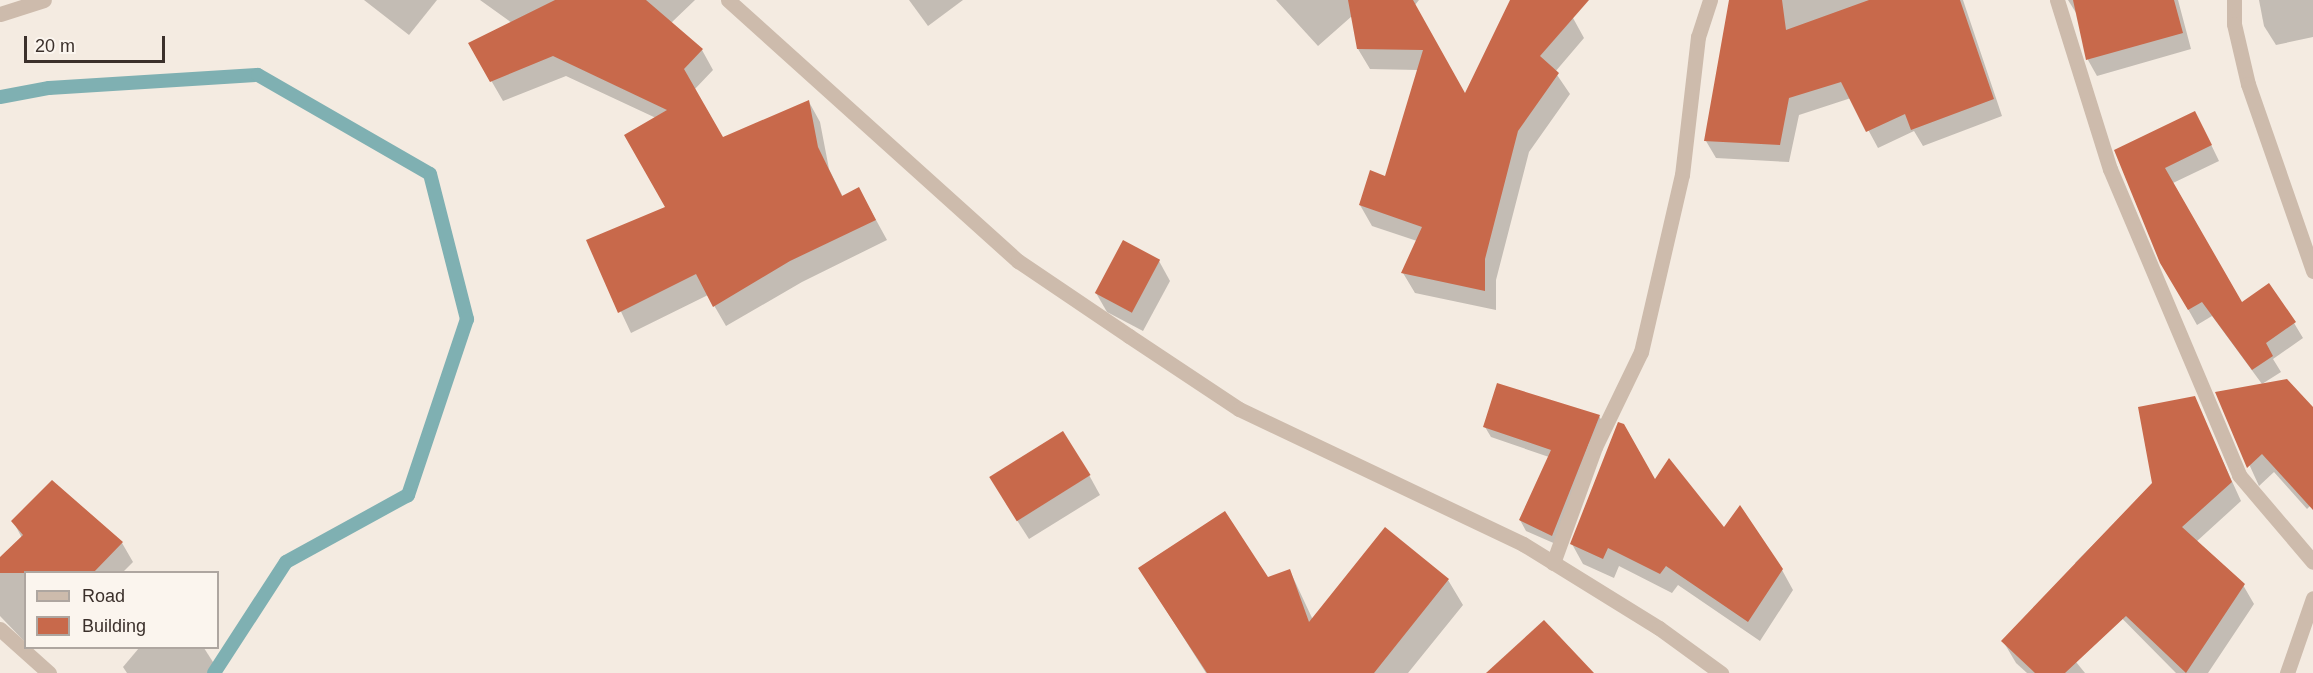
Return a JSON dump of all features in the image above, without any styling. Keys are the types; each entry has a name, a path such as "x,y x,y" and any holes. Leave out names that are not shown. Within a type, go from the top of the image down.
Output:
{"street":[{"path":"0,15 44,0"},
{"path":"728,0 1018,261 1239,409 1523,544 1659,628 1721,673"},
{"path":"1554,563 1595,447 1641,352 1682,175 1698,37 1710,0"},
{"path":"2057,0 2110,169 2239,475 2313,562"},
{"path":"2234,0 2234,24 2248,84 2313,271"},
{"path":"2287,673 2313,598"},
{"path":"0,629 49,673"}],"building":[{"path":"555,0 646,0 703,49 684,69 723,137 809,100 818,147 842,196 859,187 876,220 790,261 713,307 696,274 618,313 586,240 665,207 624,135 667,110 553,56 490,82 468,43"},
{"path":"1348,0 1413,0 1465,93 1510,0 1589,0 1540,56 1559,73 1518,131 1485,259 1485,291 1401,273 1422,227 1359,205 1370,170 1385,176 1423,50 1357,49"},
{"path":"1729,0 1782,0 1786,30 1869,0 1960,0 1994,99 1911,130 1905,114 1866,132 1841,82 1789,98 1780,145 1704,141"},
{"path":"2073,0 2174,0 2183,33 2086,60"},
{"path":"2195,111 2212,145 2165,168 2242,302 2269,283 2296,322 2266,343 2273,356 2252,370 2202,302 2188,310 2160,263 2114,150"},
{"path":"1123,240 1160,260 1132,313 1095,293"},
{"path":"2287,379 2313,407 2313,510 2262,454 2247,468 2215,392"},
{"path":"1497,383 1600,415 1552,536 1519,520 1551,450 1483,427"},
{"path":"2195,396 2232,482 2182,527 2245,584 2186,673 2126,616 2065,673 2035,673 2001,641 2152,483 2138,407"},
{"path":"1618,422 1624,424 1655,479 1669,458 1724,527 1740,505 1783,569 1748,622 1666,566 1660,574 1608,548 1603,559 1570,544"},
{"path":"1063,431 1091,475 1017,521 989,477"},
{"path":"52,480 123,542 95,571 0,573 0,557 23,535 11,521"},
{"path":"1225,511 1268,577 1290,569 1309,622 1385,527 1449,579 1374,673 1207,673 1138,568"},
{"path":"1544,620 1594,673 1486,673"}],"waterway":[{"path":"0,97 49,88 258,75 430,174 467,319 408,495 286,562 214,673"}]}
